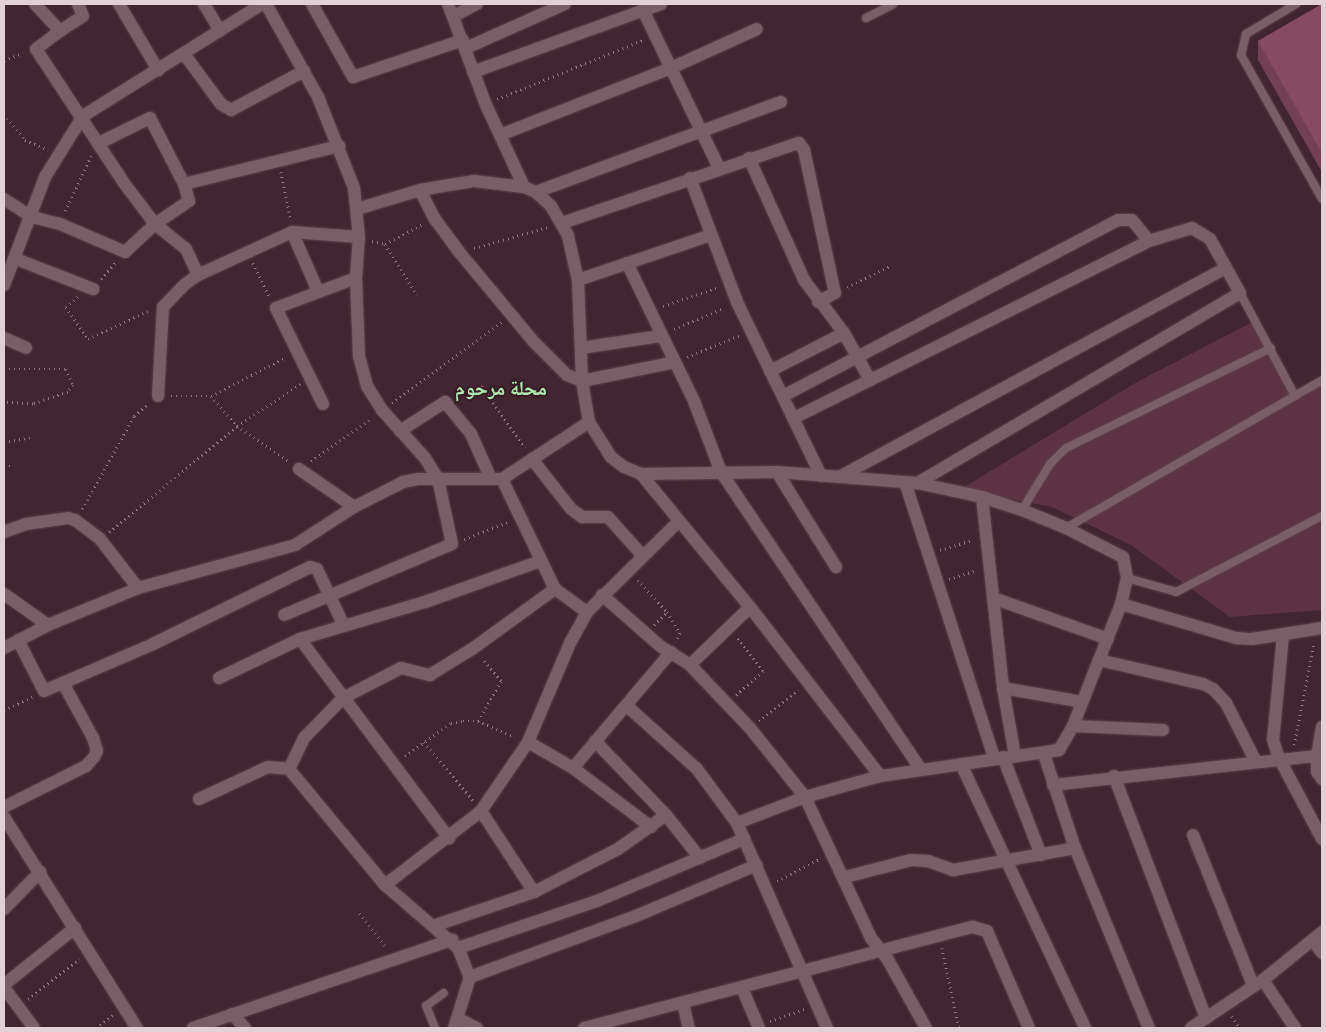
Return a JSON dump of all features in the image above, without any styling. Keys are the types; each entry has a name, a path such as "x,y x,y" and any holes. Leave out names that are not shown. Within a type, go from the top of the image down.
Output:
{"street":[{"path":"35,4 60,31"},
{"path":"78,4 83,16 36,49 155,224 180,242 198,275"},
{"path":"120,4 158,70"},
{"path":"204,4 220,31"},
{"path":"312,4 353,77 464,44 565,4"},
{"path":"448,4 486,105 500,135 530,190 562,223 568,236 578,280 582,381 590,422 611,457 624,467 641,474 777,472 911,483 982,496 1066,528 1118,552 1126,562 1127,578 1121,604 1064,746 1044,754 1004,757 920,768 880,776 805,797 737,823"},
{"path":"454,16 477,4"},
{"path":"473,72 661,4"},
{"path":"4,285 32,217 45,177 83,116 184,54 257,6 304,71 339,146 357,209 359,237 356,278 360,366 367,386 382,410 425,458 438,479 452,544 327,595 284,615"},
{"path":"643,10 719,168"},
{"path":"500,135 672,68 757,29"},
{"path":"184,54 221,104 231,110 304,71"},
{"path":"357,209 420,190 474,182 530,190 701,132 781,102"},
{"path":"4,199 32,217 60,224 125,252 155,224 190,202 184,184 150,118 99,144"},
{"path":"562,223 796,142 802,146 835,293 818,302"},
{"path":"184,184 339,146"},
{"path":"749,158 804,280 858,355 870,380"},
{"path":"690,178 737,302 821,476"},
{"path":"420,190 435,219 460,253 559,370 582,381 675,362"},
{"path":"784,396 858,355 1118,220 1132,220 1148,240"},
{"path":"794,418 890,372 1148,240 1192,228 1210,239 1240,293 911,483"},
{"path":"158,396 165,302 198,275 292,232 359,237"},
{"path":"292,232 318,291"},
{"path":"578,280 711,235"},
{"path":"16,259 92,289"},
{"path":"628,263 660,336 694,401 721,472 920,768"},
{"path":"839,477 1226,268"},
{"path":"322,404 276,308 356,278"},
{"path":"770,371 844,334"},
{"path":"581,348 660,336"},
{"path":"4,338 26,348"},
{"path":"400,431 445,402 471,434 519,517 555,589 588,612"},
{"path":"4,648 48,625 138,588 295,546 354,507 403,482 438,479 497,479 532,460 590,422"},
{"path":"532,460 571,509 582,517 608,517 643,556"},
{"path":"299,469 354,507"},
{"path":"777,472 836,567"},
{"path":"641,474 678,522 750,607 880,776"},
{"path":"911,483 927,554 936,583 1041,855"},
{"path":"982,496 1003,688 1004,757"},
{"path":"4,532 58,519 75,520 100,539 138,588"},
{"path":"385,885 449,838 481,811 528,742 570,643 588,612 678,522"},
{"path":"219,678 300,639 343,624 425,602 541,561"},
{"path":"18,640 44,691 153,644 310,567 317,569 327,595 343,624"},
{"path":"289,769 304,738 343,698 401,668 430,674 472,649 555,589"},
{"path":"4,594 48,625"},
{"path":"602,596 646,634 690,665 750,728 805,797 845,877 871,938 926,1028"},
{"path":"993,598 1108,639"},
{"path":"1121,604 1236,638 1283,635 1319,628"},
{"path":"690,665 750,607"},
{"path":"1283,635 1273,720 1273,740 1285,758 1322,839"},
{"path":"300,639 343,698 396,763 449,838"},
{"path":"573,768 671,652"},
{"path":"1099,660 1203,684 1213,689 1226,704 1255,760"},
{"path":"4,807 86,766 94,758 97,750 94,738 62,683"},
{"path":"1003,688 1082,702"},
{"path":"627,706 697,769 737,823 767,886 801,971 827,1028"},
{"path":"1073,726 1164,730"},
{"path":"1322,727 1317,756 1317,772 1322,779"},
{"path":"596,741 666,815 700,858"},
{"path":"528,742 573,768 651,828"},
{"path":"1044,754 1075,848 1149,1028"},
{"path":"1053,785 1255,760 1317,756"},
{"path":"961,764 1085,1028"},
{"path":"199,800 268,766 289,769 385,885 455,944 470,977 457,1023 478,1028"},
{"path":"1114,776 1206,1018"},
{"path":"481,811 534,892"},
{"path":"433,926 534,892 618,849 651,828 666,815"},
{"path":"5,822 40,872 122,1008 137,1028"},
{"path":"1193,834 1258,982 1296,1028"},
{"path":"193,1028 394,958 455,944 597,901 744,839"},
{"path":"845,877 911,860 928,861 953,870 1006,863 1075,848"},
{"path":"470,977 636,916 757,865"},
{"path":"4,909 40,872"},
{"path":"34,1028 5,989 8,978 75,928"},
{"path":"584,1028 683,1004 879,949 939,934 973,928 987,931 1029,1028"},
{"path":"1191,1028 1258,982 1318,936 1322,953"},
{"path":"742,988 758,1027"},
{"path":"683,1004 689,1028"},
{"path":"232,1014 245,1028"}],"lane":[{"path":"866,18 893,4"},
{"path":"1296,4 1246,34 1241,55 1322,199"},
{"path":"1240,293 1295,396"},
{"path":"1022,510 1050,464 1066,448 1270,348"},
{"path":"1066,528 1322,380"},
{"path":"1127,578 1176,592 1322,516"},
{"path":"435,1028 426,1006 444,993"}],"path":[{"path":"486,105 521,87 654,36"},
{"path":"4,60 36,49"},
{"path":"4,114 25,140 58,155"},
{"path":"60,224 80,174 99,144"},
{"path":"278,162 292,232"},
{"path":"416,295 385,244 435,219"},
{"path":"460,253 562,223"},
{"path":"125,252 92,289 66,305 88,339 165,302"},
{"path":"248,253 276,308"},
{"path":"835,293 892,264"},
{"path":"650,311 730,283"},
{"path":"660,336 737,302"},
{"path":"211,396 237,426 299,469 352,435 382,410 512,315"},
{"path":"675,362 751,331"},
{"path":"75,520 134,416 158,396 211,396 296,352"},
{"path":"4,369 66,369 72,385 68,392 33,404 4,402"},
{"path":"100,539 237,426 310,377"},
{"path":"445,402 482,386 532,460"},
{"path":"4,442 32,437"},
{"path":"4,466 10,466"},
{"path":"452,544 519,517"},
{"path":"927,554 986,536"},
{"path":"936,583 989,565"},
{"path":"629,570 667,612 680,633 671,652"},
{"path":"646,634 667,612"},
{"path":"727,703 763,671 728,628"},
{"path":"1285,758 1319,628"},
{"path":"472,649 500,681 478,721"},
{"path":"750,728 808,682"},
{"path":"4,710 44,691"},
{"path":"396,763 451,724 478,721 528,742"},
{"path":"424,742 481,811"},
{"path":"767,886 833,852"},
{"path":"360,913 394,958"},
{"path":"939,934 959,1028"},
{"path":"18,1006 88,952"},
{"path":"758,1027 816,1005"},
{"path":"96,1028 122,1008"}],"shaded area":[{"path":"1258,319 1298,394 1322,381 1322,610 1230,617 1131,545 1052,507 961,489 1137,382"}],"building":[{"path":"1322,4 1322,153 1258,41"}],"district":[{"name":"محلة مرحوم","path":"501,388"}]}
